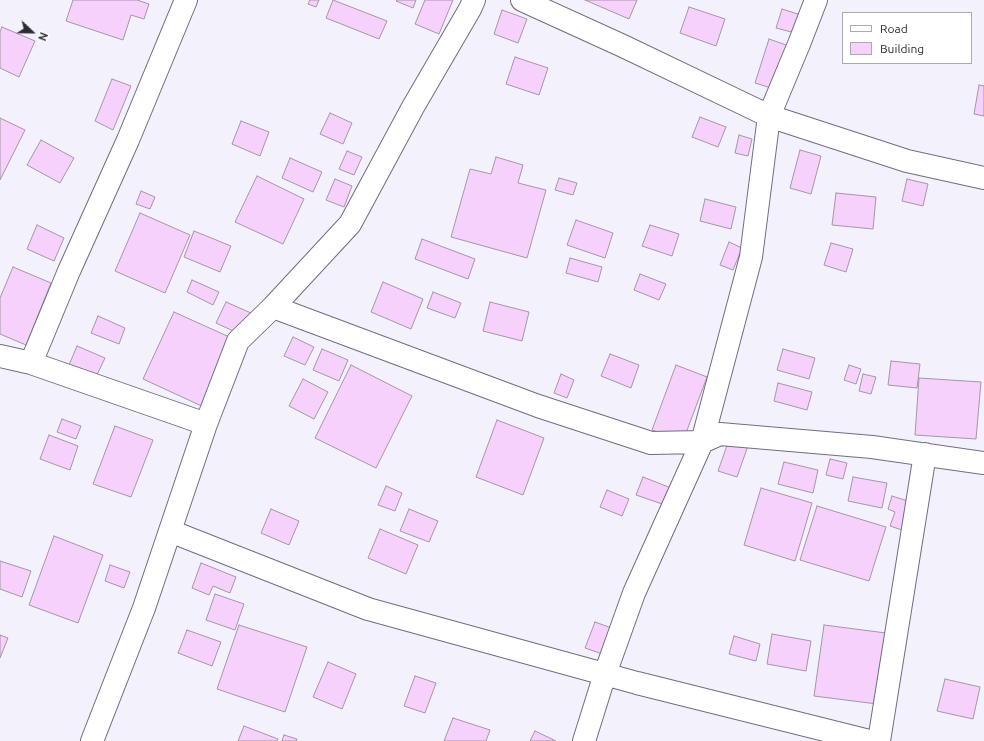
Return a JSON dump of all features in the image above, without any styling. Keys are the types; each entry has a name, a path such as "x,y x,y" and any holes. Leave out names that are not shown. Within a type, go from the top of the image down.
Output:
{"street":[{"path":"32,363 69,271 128,140 186,0"},
{"path":"92,741 144,608 206,424 238,341 273,307 350,224 474,0"},
{"path":"522,0 623,46 769,116 907,161 984,178"},
{"path":"584,741 605,674 634,593 702,442 751,258 769,116 816,0"},
{"path":"273,307 538,406 651,443 702,442 720,434 872,447 984,463"},
{"path":"0,356 32,363 206,424"},
{"path":"879,741 925,454"},
{"path":"170,531 368,608 652,687 869,741"}],"building":[{"path":"73,0 137,0 149,4 144,19 131,15 123,40 66,21"},
{"path":"310,0 319,0 316,7 308,4"},
{"path":"333,0 387,21 379,39 326,18"},
{"path":"416,0 413,8 396,1"},
{"path":"425,0 453,0 439,34 415,24"},
{"path":"585,0 637,0 629,19"},
{"path":"689,7 725,19 716,46 680,33"},
{"path":"782,9 801,15 795,33 776,28"},
{"path":"502,10 527,19 518,43 494,34"},
{"path":"2,27 35,41 19,77 0,68 0,32"},
{"path":"769,39 789,46 774,89 755,83"},
{"path":"515,57 548,68 539,95 506,84"},
{"path":"112,79 131,86 113,130 95,121"},
{"path":"979,85 984,86 984,116 974,114"},
{"path":"330,113 352,123 343,144 320,134"},
{"path":"700,117 726,127 718,147 692,137"},
{"path":"0,118 25,130 0,180"},
{"path":"241,121 269,132 260,156 232,144"},
{"path":"739,135 752,139 748,156 735,153"},
{"path":"41,140 74,158 60,183 27,165"},
{"path":"800,150 821,156 811,194 790,188"},
{"path":"347,151 362,157 354,175 339,169"},
{"path":"496,157 523,165 518,183 546,190 527,258 451,237 470,169 491,174"},
{"path":"290,158 322,172 313,192 282,178"},
{"path":"257,176 304,199 283,244 235,222"},
{"path":"559,178 577,183 573,195 555,190"},
{"path":"335,179 352,186 344,207 326,200"},
{"path":"907,179 928,184 923,206 902,201"},
{"path":"141,191 155,197 150,209 136,204"},
{"path":"836,193 876,197 873,229 832,225"},
{"path":"705,199 736,207 731,229 700,221"},
{"path":"140,213 190,235 165,293 115,271"},
{"path":"576,220 613,233 605,258 567,245"},
{"path":"37,225 64,238 54,261 27,249"},
{"path":"650,225 679,234 672,256 642,246"},
{"path":"194,231 231,246 220,272 184,257"},
{"path":"422,239 475,259 468,279 415,259"},
{"path":"729,242 742,248 733,270 720,265"},
{"path":"831,243 853,249 846,272 824,265"},
{"path":"570,258 602,267 598,282 566,273"},
{"path":"13,267 51,283 26,345 0,334 0,298"},
{"path":"640,274 666,284 659,300 634,290"},
{"path":"192,280 219,292 213,305 187,292"},
{"path":"383,282 423,299 411,329 371,312"},
{"path":"433,292 461,303 455,318 427,308"},
{"path":"226,302 251,313 242,335 216,323"},
{"path":"490,302 529,312 522,341 483,331"},
{"path":"174,312 236,340 206,408 143,379"},
{"path":"98,316 125,328 119,344 91,333"},
{"path":"293,337 314,347 305,365 284,356"},
{"path":"77,346 105,358 96,377 69,365"},
{"path":"322,349 348,360 339,381 313,370"},
{"path":"783,349 815,358 809,379 777,370"},
{"path":"610,354 639,365 631,388 601,376"},
{"path":"891,361 920,364 917,388 888,385"},
{"path":"351,365 412,396 376,468 315,438"},
{"path":"676,365 707,377 683,441 652,430"},
{"path":"849,365 861,369 856,384 844,380"},
{"path":"561,374 574,380 567,398 554,393"},
{"path":"863,374 876,377 871,394 859,391"},
{"path":"919,378 981,382 976,439 915,435"},
{"path":"303,379 328,392 314,419 289,406"},
{"path":"778,383 812,392 807,410 774,401"},
{"path":"62,419 81,426 76,439 57,432"},
{"path":"497,420 544,438 523,495 476,477"},
{"path":"115,426 153,440 131,497 93,484"},
{"path":"49,435 78,446 70,470 40,459"},
{"path":"730,437 749,443 737,477 718,471"},
{"path":"830,459 847,463 843,479 826,475"},
{"path":"784,462 818,470 813,493 778,484"},
{"path":"643,477 671,488 665,505 636,495"},
{"path":"853,477 887,483 882,508 848,501"},
{"path":"386,486 402,493 395,511 378,505"},
{"path":"761,488 812,503 795,561 744,545"},
{"path":"607,490 629,499 622,516 600,507"},
{"path":"892,496 914,503 905,531 890,526 895,512 888,509"},
{"path":"817,506 886,527 869,581 800,560"},
{"path":"271,509 299,521 289,545 261,533"},
{"path":"409,509 438,521 429,542 400,531"},
{"path":"380,529 418,545 406,574 368,558"},
{"path":"54,536 103,555 78,623 29,605"},
{"path":"0,561 31,571 22,597 0,589"},
{"path":"201,563 236,577 230,593 213,586 209,595 192,588"},
{"path":"110,565 130,572 124,588 105,581"},
{"path":"215,594 244,604 235,630 206,620"},
{"path":"595,622 617,630 608,656 585,648"},
{"path":"239,625 307,647 285,712 217,689"},
{"path":"824,625 886,633 877,704 814,696"},
{"path":"187,630 221,642 212,666 178,653"},
{"path":"772,634 811,641 806,671 767,664"},
{"path":"0,635 8,638 0,658"},
{"path":"734,636 760,644 756,661 729,654"},
{"path":"328,662 356,674 342,709 313,697"},
{"path":"415,676 436,683 425,713 404,706"},
{"path":"945,679 980,687 973,719 937,711"},
{"path":"453,718 490,730 486,741 444,741"},
{"path":"244,726 278,739 277,741 238,741"},
{"path":"535,731 556,741 530,741"},
{"path":"284,735 297,739 296,741 282,741"}]}
